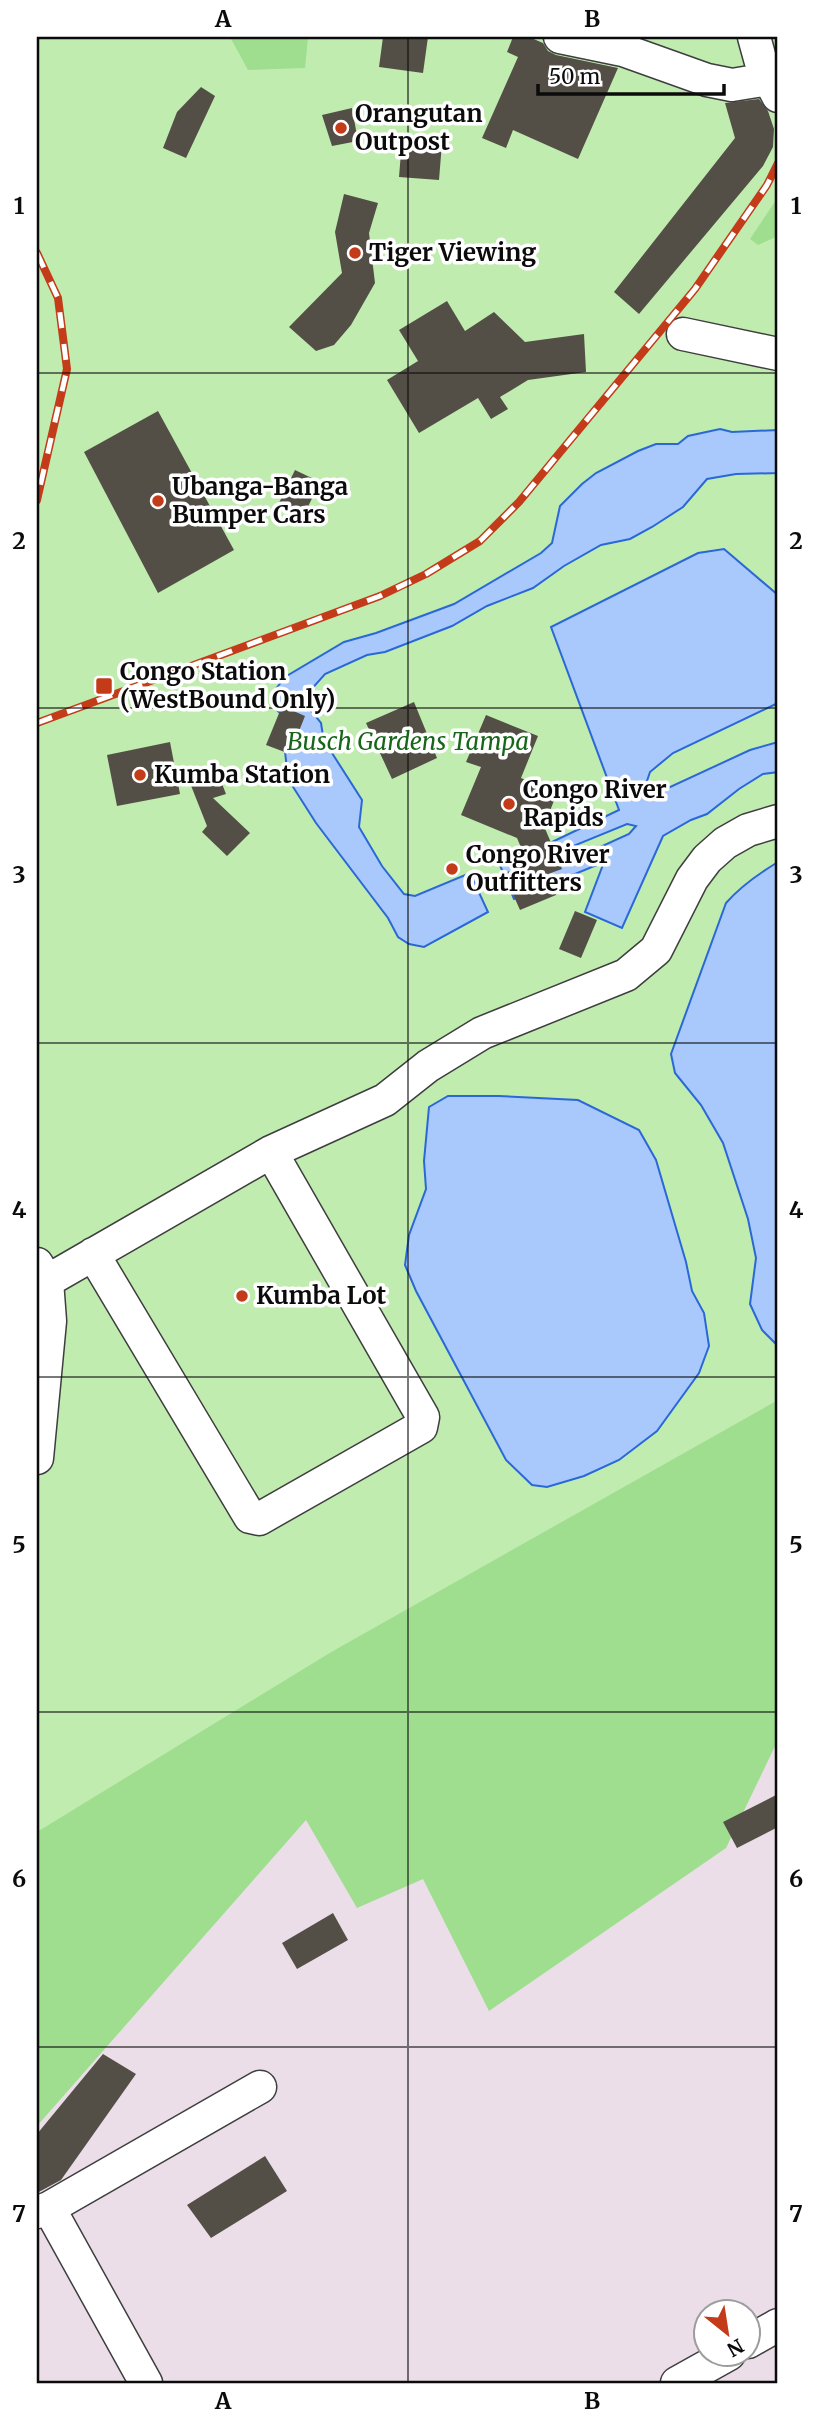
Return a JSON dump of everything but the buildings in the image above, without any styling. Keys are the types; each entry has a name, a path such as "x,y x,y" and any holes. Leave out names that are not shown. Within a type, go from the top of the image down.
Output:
{"street":[{"path":"560,37 623,50 707,80 774,88"},
{"path":"754,37 762,66 774,88"},
{"path":"683,334 778,354"},
{"path":"37,1458 50,1321 42,1273 93,1254 271,1152 385,1100 428,1066 482,1033 626,975 656,950 692,879 707,859 725,843 748,830 778,821"},
{"path":"93,1254 250,1517 259,1519 421,1427 423,1417 271,1152"},
{"path":"146,2383 43,2210 260,2087"},
{"path":"762,2334 778,2325"},
{"path":"686,2381 707,2368"}],"shaded area":[{"path":"778,1448 778,2383 37,2383 37,1936"}],"green space":[{"name":"Busch Gardens Tampa","path":"37,37 778,37 778,1448 37,1936"},
{"path":"230,37 308,37 305,68 248,70"},
{"path":"778,197 778,236 758,245 750,239"},
{"path":"778,1400 778,1740 726,1848 489,2011 423,1879 357,1908 306,1820 37,2126 37,1832 333,1651"}],"water":[{"path":"720,429 732,432 778,430 778,473 736,474 707,479 683,507 630,539 601,545 533,588 487,606 452,626 385,652 367,655 325,674 308,693 309,708 321,723 323,736 362,800 359,827 382,866 404,894 415,896 470,873 488,912 424,947 409,944 398,937 388,918 316,823 288,779 281,714 272,705 272,694 285,677 344,642 454,604 541,553 552,543 560,506 596,473 656,444 678,444 688,436"},
{"path":"724,549 778,595 778,703 673,753 650,772 646,784 653,795 750,750 778,742 778,772 763,774 707,814 663,836 622,928 585,912 604,862 514,899 499,863 550,843 619,810 551,627 698,553","holes":["627,824 636,826 629,834 534,877 505,874"]},
{"path":"778,862 778,1346 762,1330 750,1304 756,1258 748,1219 723,1143 701,1105 675,1073 671,1054 726,903 750,881"},
{"path":"448,1096 578,1100 639,1130 656,1160 692,1291 704,1313 709,1346 699,1373 657,1431 619,1460 584,1476 547,1487 532,1485 506,1460 416,1291 405,1265 409,1235 426,1189 424,1161 429,1107"}],"railway":[{"path":"37,723 380,596 426,574 480,541 519,502 695,289 767,185 778,163"},
{"path":"37,253 58,298 67,369 37,500"}],"place":[{"name":"Orangutan Outpost","path":"341,128"},
{"name":"Tiger Viewing","path":"355,253"},
{"name":"Ubanga-Banga Bumper Cars","path":"158,501"},
{"name":"Congo Station (WestBound Only)","path":"104,686"},
{"name":"Kumba Station","path":"140,775"},
{"name":"Congo River Rapids","path":"509,804"},
{"name":"Congo River Outfitters","path":"452,869"},
{"name":"Kumba Lot","path":"242,1296"}]}
